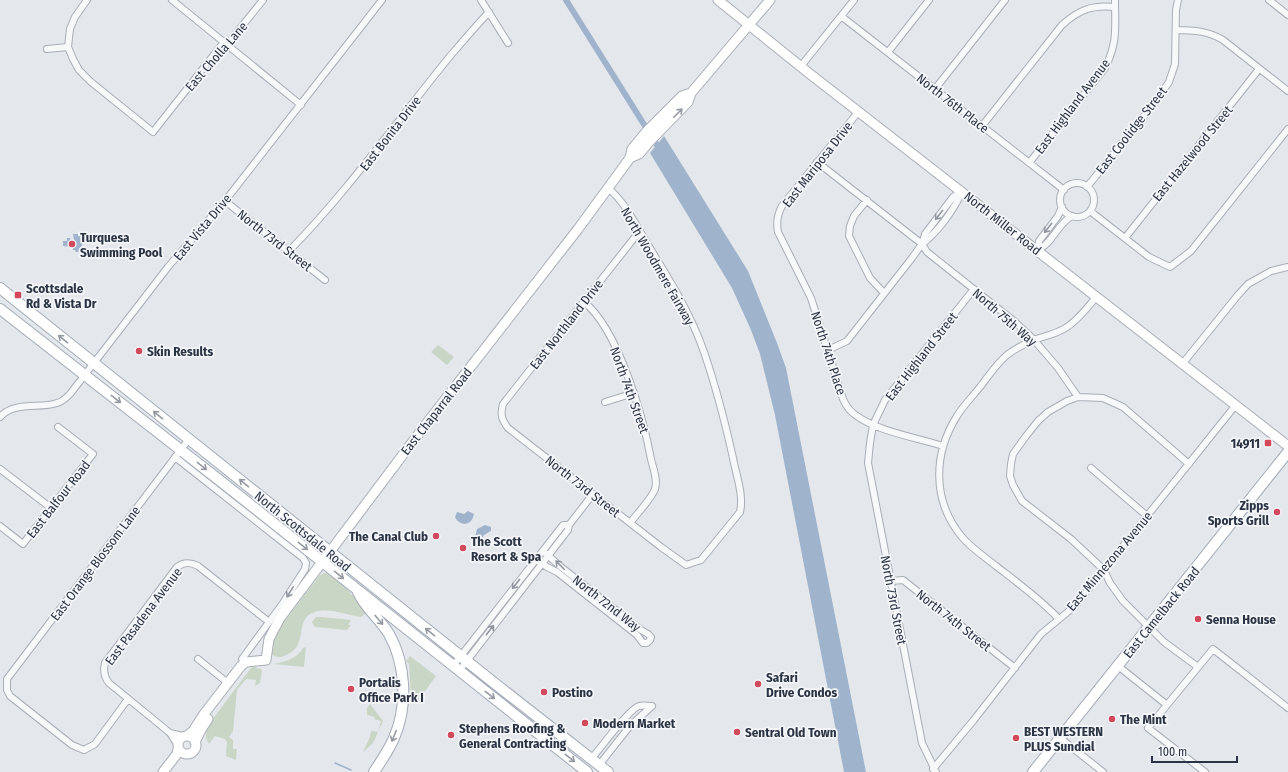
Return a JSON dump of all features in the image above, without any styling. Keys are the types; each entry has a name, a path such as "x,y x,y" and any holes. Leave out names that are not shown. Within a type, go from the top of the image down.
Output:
{"main road":[{"name":"North Miller Road","path":"718,0 800,66 1288,446"},
{"name":"East Chaparral Road","path":"182,744 188,754 194,751 195,742 205,718 236,672 247,663 266,660 270,639 280,618 329,551 498,329 590,213 630,158 639,154 640,146 682,96 691,93 770,0"},
{"name":"North Scottsdale Road","path":"0,288 595,765 608,772"},
{"name":"North Scottsdale Road","path":"0,309 85,375 178,453 322,561 584,771"},
{"name":"East Camelback Road","path":"1033,772 1288,452"},
{"path":"356,589 361,599 384,626 394,645 401,668 403,682 403,699 400,720 394,737 374,772"},
{"name":"East Chaparral Road","path":"163,772 177,754 182,744 205,718 247,663"},
{"path":"182,744 192,738 195,742"},
{"name":"East Chaparral Road","path":"170,772 182,744"},
{"path":"584,771 595,765"}],"street":[{"path":"47,49 68,47 70,29 75,17 87,0"},
{"path":"172,0 301,105"},
{"name":"East Cholla Lane","path":"68,47 79,70 91,82 153,132 224,42 230,40 263,0"},
{"name":"East Vista Drive","path":"0,417 12,409 57,403 70,394 168,267 225,201 382,0"},
{"path":"482,0 508,43"},
{"path":"800,66 854,0"},
{"path":"888,52 929,0"},
{"path":"935,89 1005,0"},
{"name":"East Coolidge Street","path":"1087,187 1169,82 1175,64 1176,10 1178,0"},
{"path":"1269,0 1288,16"},
{"path":"982,126 1062,25 1072,16 1086,9 1115,3"},
{"name":"East Highland Avenue","path":"1029,162 1104,68 1115,43 1115,3"},
{"name":"East Bonita Drive","path":"289,251 345,190 451,55 489,12"},
{"name":"North 76th Place","path":"841,16 1064,190"},
{"path":"1176,30 1196,30 1215,35 1288,91"},
{"name":"East Hazelwood Street","path":"1125,238 1259,69"},
{"name":"East Mariposa Drive","path":"777,218 782,206 859,111"},
{"path":"1090,211 1149,257 1170,267 1191,251 1288,128"},
{"name":"North 75th Way","path":"817,162 922,244 927,252 1015,322 1034,340 1058,368 1078,398"},
{"path":"1078,183 1087,187 1091,190 1094,201 1090,211 1081,217 1072,216 1066,213 1062,207 1060,199 1064,190 1072,184 1078,183"},
{"name":"North Woodmere Fairway","path":"608,188 617,196 641,233 677,294 693,325 704,351 714,382 742,503 740,512 701,560 686,565"},
{"path":"828,350 847,341 922,244 931,237 948,215 956,204 962,191"},
{"path":"867,200 854,216 850,226 849,236 870,278 884,293"},
{"name":"North 73rd Street","path":"225,201 325,280"},
{"path":"1062,207 1058,216 1039,241 1038,250 1045,247 1066,221 1072,216"},
{"name":"North 74th Place","path":"777,218 776,224 778,232 811,298 843,399 847,406 856,416 873,425 943,446"},
{"name":"East Northland Drive","path":"502,420 501,412 503,404 635,237 641,233"},
{"path":"1183,363 1248,284 1271,271 1288,267"},
{"name":"East Highland Street","path":"873,425 889,395 974,289"},
{"path":"1059,619 1043,602 980,554 962,538 945,509 939,491 938,475 943,446 948,431 958,415 998,365 1006,356 1018,347 1067,327 1078,318 1097,296"},
{"name":"North 74th Street","path":"584,302 596,312 611,339 634,393 646,431 656,480 656,488 630,523"},
{"path":"605,402 634,393"},
{"path":"1189,464 1123,407 1103,398 1078,398 1068,401 1048,412 1038,421 1013,454 1010,476 1016,493 1022,501 1071,539 1104,570 1110,584 1123,601 1164,642 1198,668"},
{"name":"East Minnezona Avenue","path":"934,770 1041,634 1075,606 1235,406"},
{"name":"North 73rd Street","path":"502,420 508,428 686,565"},
{"name":"North 73rd Street","path":"873,425 868,463 922,743 934,770"},
{"name":"East Balfour Road","path":"0,526 22,544 93,454 58,427"},
{"name":"East Orange Blossom Lane","path":"128,699 95,744 84,750 72,745 10,696 7,690 7,679 189,439"},
{"path":"178,453 303,558 306,563 305,569 242,659 247,663"},
{"path":"1091,468 1147,516"},
{"path":"0,469 51,508"},
{"path":"456,669 542,564 593,494"},
{"path":"464,659 536,559 563,525 569,525"},
{"name":"North 72nd Way","path":"536,559 557,572 599,602 648,634 651,637 650,640 647,643 643,642 637,635 599,602 561,568 549,555 543,551"},
{"name":"East Pasadena Avenue","path":"128,699 109,684 104,674 105,663 177,567 182,564 187,563 198,566 269,622"},
{"name":"North 74th Street","path":"891,581 903,580 1015,668"},
{"path":"1205,772 1148,728 1213,649 1288,708"},
{"path":"198,659 228,683"},
{"path":"1118,666 1167,705"},
{"path":"128,699 182,744"},
{"path":"639,706 652,706 630,726 595,765 620,723 639,706"},
{"path":"1060,738 1103,772"}],"green space":[{"path":"438,345 454,357 447,365 431,352"},
{"path":"327,573 345,587 368,612 361,617 323,610 312,613 304,622 300,640 293,651 282,657 274,656 271,651 276,632 320,575"},
{"path":"316,617 351,620 348,625 351,625 347,630 315,627 312,622"},
{"path":"306,647 304,667 273,664 294,657"},
{"path":"410,656 436,676 417,702 411,697 409,664 406,661"},
{"path":"254,666 259,669 260,668 262,671 260,683 255,686 256,680 246,679 237,690 233,731 229,737 233,740 233,749 237,749 236,760 226,756 227,742 225,739 215,736 209,744 206,738 206,728"},
{"path":"370,704 383,721 378,732 381,721 374,719 375,717 367,715 367,708"},
{"path":"371,731 378,732 373,743 363,752 370,737"}],"water":[{"path":"664,136 748,271 786,368 866,772 844,772 775,415 760,354 732,288 650,153"},
{"name":"Turquesa Swimming Pool","path":"73,234 78,234 78,236 81,236 81,239 84,239 78,252 73,250 72,247 63,246 63,241 67,241 67,238 74,240"},
{"path":"468,511 474,514 471,521 466,524 463,524 455,517 457,512 464,514"},
{"path":"485,525 491,527 491,531 484,535 481,541 477,541 475,537 477,529"}],"waterway":[{"path":"566,0 660,150"},
{"path":"335,763 351,770"}],"place":[{"name":"Turquesa Swimming Pool","path":"72,244"},
{"name":"Scottsdale Rd & Vista Dr","path":"18,295"},
{"name":"Skin Results","path":"139,351"},
{"name":"14911","path":"1268,443"},
{"name":"Zipps Sports Grill","path":"1277,512"},
{"name":"The Canal Club","path":"436,536"},
{"name":"The Scott Resort & Spa","path":"463,548"},
{"name":"Senna House","path":"1198,619"},
{"name":"Safari Drive Condos","path":"758,684"},
{"name":"Portalis Office Park I","path":"351,689"},
{"name":"Postino","path":"544,692"},
{"name":"The Mint","path":"1112,719"},
{"name":"Modern Market","path":"585,723"},
{"name":"Sentral Old Town","path":"737,732"},
{"name":"Stephens Roofing & General Contracting","path":"451,735"},
{"name":"BEST WESTERN PLUS Sundial","path":"1016,738"}]}
